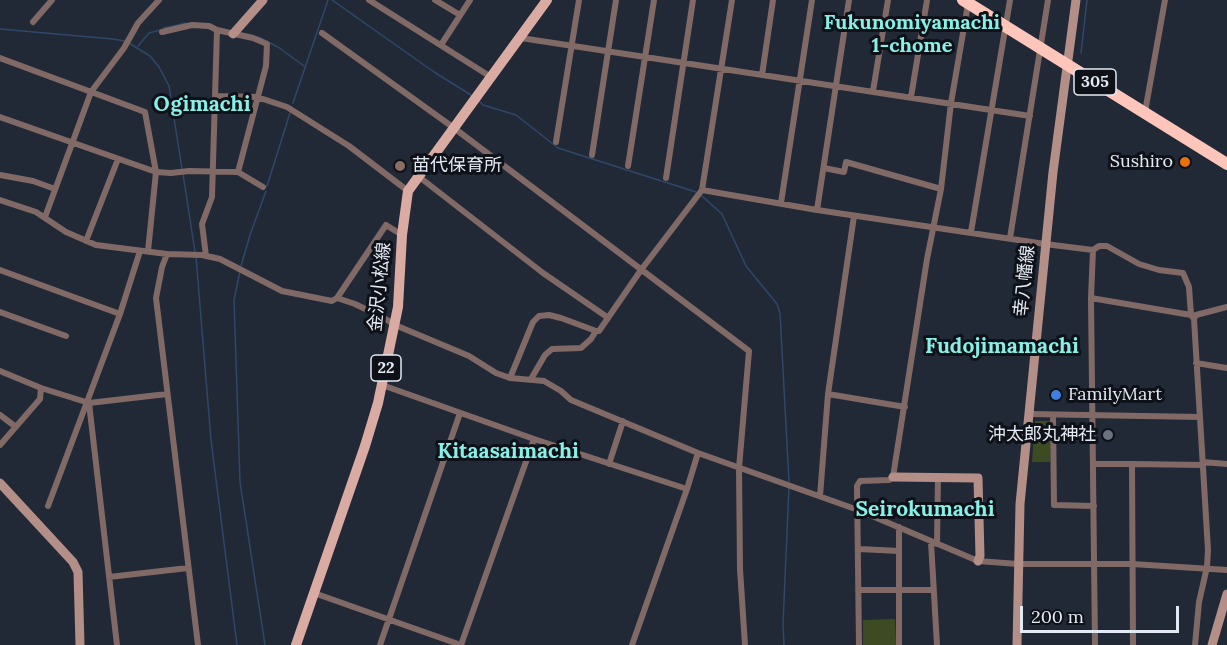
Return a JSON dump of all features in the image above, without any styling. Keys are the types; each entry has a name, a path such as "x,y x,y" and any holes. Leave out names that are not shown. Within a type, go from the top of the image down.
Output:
{"highway":[{"name":"305","path":"966,1 1041,50 1227,164"}],"main road":[{"name":"金沢小松線","path":"296,645 365,446 382,385 395,326 408,191 548,0"}],"street":[{"path":"33,22 52,0"},
{"path":"45,217 91,92 124,48 138,24 159,0"},
{"path":"234,34 263,0"},
{"path":"369,0 491,77"},
{"path":"435,0 460,15"},
{"path":"441,45 470,0"},
{"path":"556,142 579,0"},
{"path":"592,155 616,0"},
{"path":"628,166 654,0"},
{"path":"666,178 693,0"},
{"path":"531,379 545,355 552,349 580,348 591,339 596,331 599,331 702,190 732,0"},
{"path":"762,75 773,0"},
{"path":"781,203 812,0"},
{"path":"817,210 849,0"},
{"path":"873,91 888,0"},
{"path":"911,97 927,0"},
{"path":"971,232 1010,0"},
{"path":"1010,238 1048,0"},
{"name":"幸八幡線","path":"1017,645 1020,504 1053,172 1076,0"},
{"path":"1145,112 1165,0"},
{"path":"893,477 927,259 941,189 966,1"},
{"path":"162,32 192,25 209,26 267,44 266,66 238,172"},
{"path":"204,255 201,224 212,197 214,172 217,30"},
{"path":"322,33 453,128 749,351 738,468 740,569 745,645"},
{"path":"521,38 1030,116"},
{"path":"0,58 145,112 156,172 148,251"},
{"path":"216,96 257,97 295,111 349,146 408,191"},
{"path":"0,117 156,172 238,172 263,187"},
{"path":"86,241 118,159"},
{"path":"824,168 844,172 846,162 941,189"},
{"path":"0,175 33,181 55,189"},
{"path":"418,176 543,273 607,317"},
{"path":"702,190 854,216 1045,244 1093,250 1099,246 1107,246 1139,264 1159,270 1183,273 1190,292 1208,550 1207,567 1199,602 1195,645"},
{"path":"0,200 28,208 66,232 96,246 170,254 204,255 220,259 282,291 332,301 337,298 386,225 402,235"},
{"path":"820,496 828,394 854,216"},
{"path":"1093,250 1091,298 1095,464 1095,645"},
{"path":"48,506 88,403 140,251"},
{"path":"170,254 162,267 156,298 198,645"},
{"path":"0,270 120,314"},
{"path":"337,298 384,318 395,326 468,356 496,373 510,378 544,381 571,400 698,453 858,510 978,561 1018,564 1132,564 1227,570"},
{"path":"1091,298 1192,317 1227,307"},
{"path":"0,312 66,336"},
{"path":"510,378 533,322 539,316 549,315 561,318 596,331"},
{"path":"1196,363 1227,368"},
{"path":"0,371 40,388 88,403 167,393"},
{"path":"382,385 534,439 687,489"},
{"path":"0,445 40,399 40,388"},
{"path":"828,394 905,407"},
{"path":"88,403 117,645"},
{"path":"380,645 460,413"},
{"path":"1029,414 1200,417"},
{"path":"0,415 16,428"},
{"path":"1053,415 1054,505 1094,506"},
{"path":"609,464 623,421"},
{"path":"314,593 461,645 534,439"},
{"path":"632,645 698,453"},
{"path":"1095,464 1227,464"},
{"path":"1132,465 1133,645"},
{"path":"859,645 857,486 860,481 889,480 893,477 978,478 980,556 978,561"},
{"path":"937,645 933,590 938,477"},
{"path":"0,483 73,562 78,572 80,645"},
{"path":"898,645 899,527"},
{"path":"858,549 899,551"},
{"path":"109,577 188,568"},
{"path":"859,590 933,590"},
{"path":"1212,645 1227,594"}],"green space":[{"path":"1035,421 1051,421 1050,462 1032,462"},
{"path":"895,619 896,645 863,645 863,620"}],"waterway":[{"path":"293,103 328,0"},
{"path":"332,0 434,72 471,95"},
{"path":"1081,53 1087,0"},
{"path":"164,28 186,23"},
{"path":"0,29 124,41"},
{"path":"138,46 149,33 160,30"},
{"path":"258,37 278,47 304,66"},
{"path":"129,43 150,56 169,86 182,169"},
{"path":"479,101 483,105 516,115 558,148 696,192"},
{"path":"267,186 290,113"},
{"path":"183,174 195,252"},
{"path":"241,266 266,191"},
{"path":"702,196 722,214 746,266 777,304 780,313 789,482"},
{"path":"196,257 211,440 237,645"},
{"path":"240,271 234,300 240,482 265,645"},
{"path":"784,645 789,488"}],"place":[{"name":"Sushiro","path":"1185,162"},
{"name":"苗代保育所","path":"400,166"},
{"name":"FamilyMart","path":"1056,395"},
{"name":"沖太郎丸神社","path":"1108,435"}],"district":[{"name":"Fukunomiyamachi 1-chome","path":"912,34"},
{"name":"Ogimachi","path":"202,105"},
{"name":"Fudojimamachi","path":"1002,347"},
{"name":"Kitaasaimachi","path":"508,452"},
{"name":"Seirokumachi","path":"925,510"}]}
